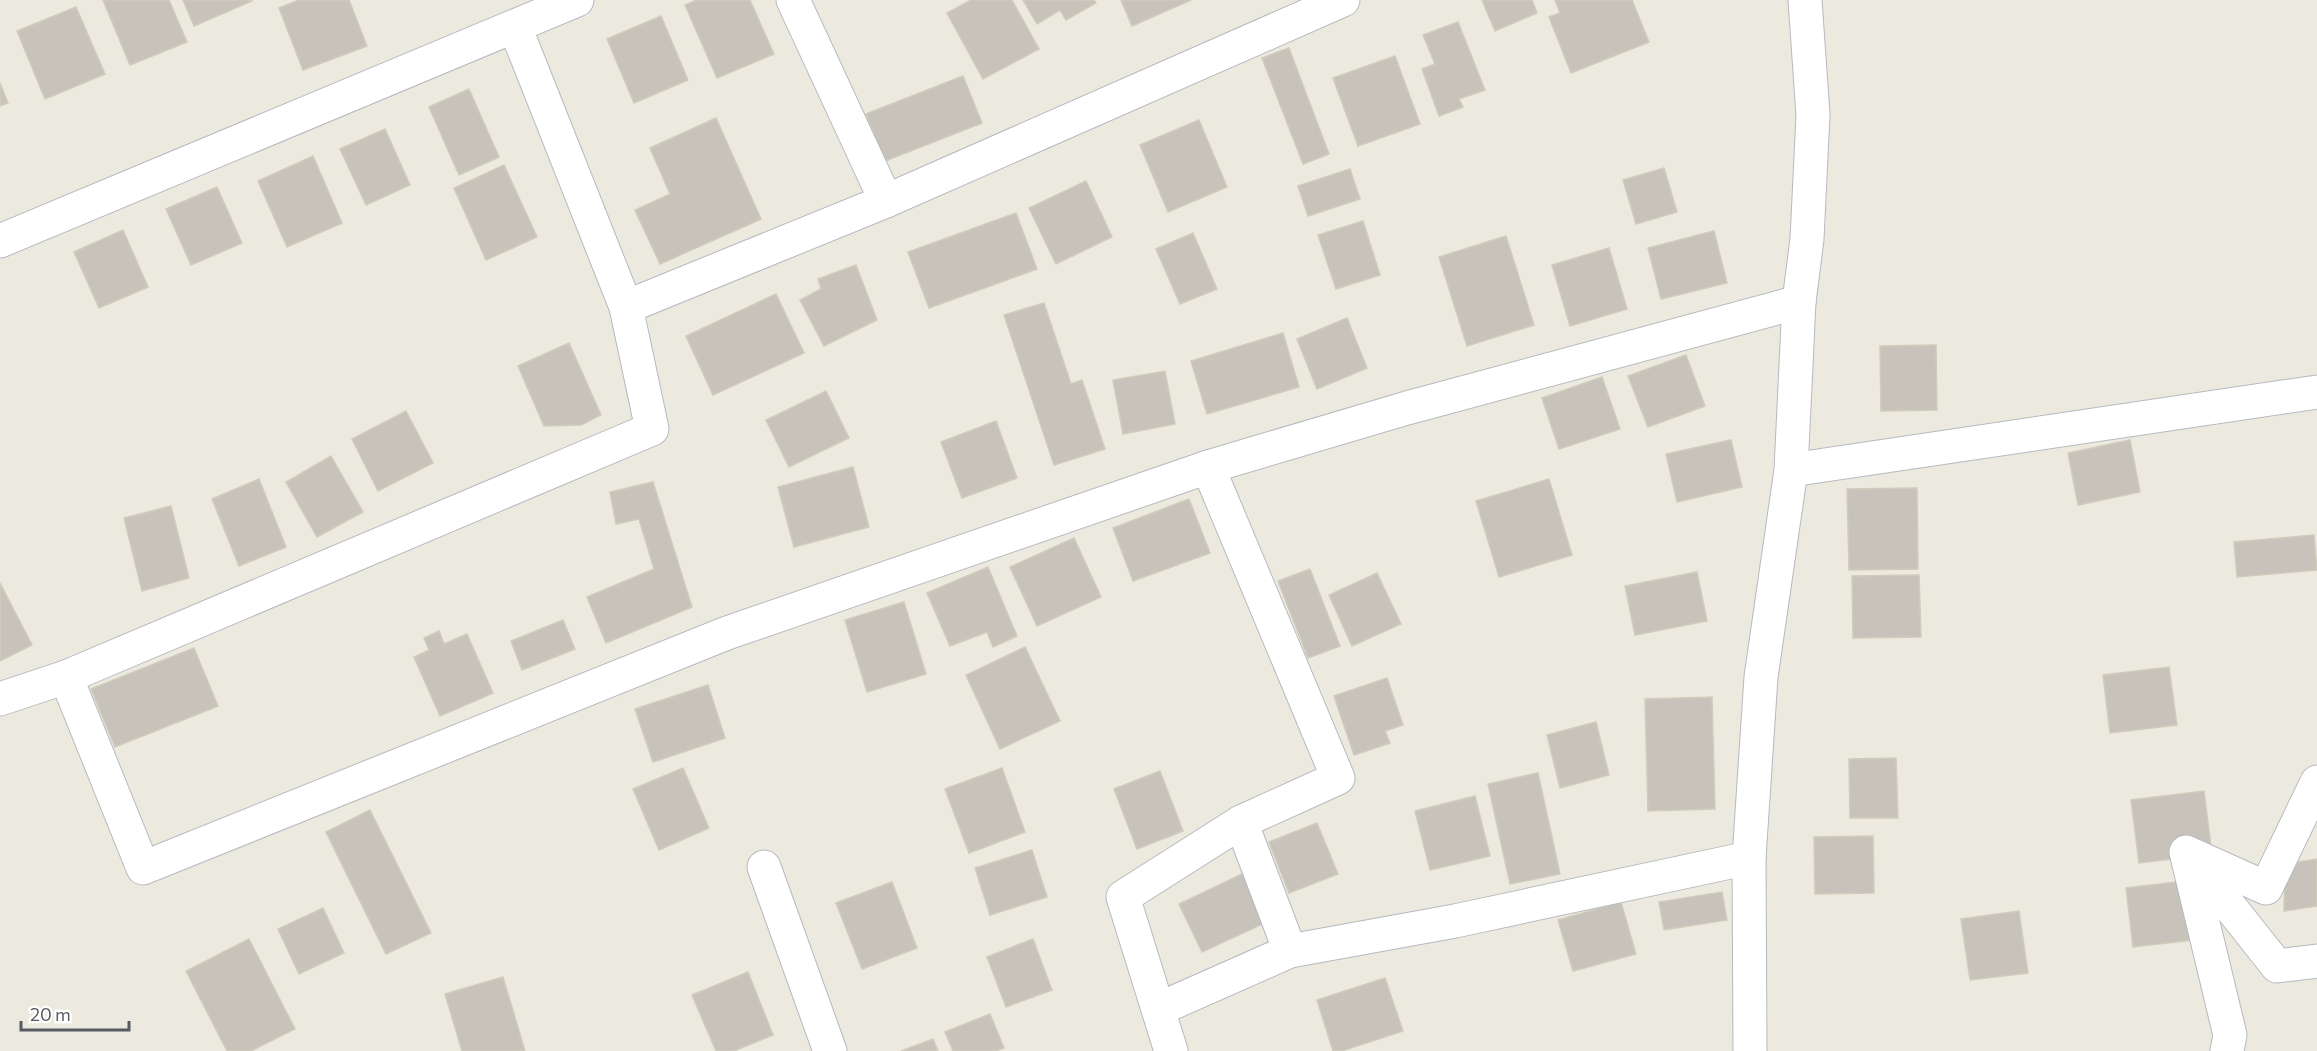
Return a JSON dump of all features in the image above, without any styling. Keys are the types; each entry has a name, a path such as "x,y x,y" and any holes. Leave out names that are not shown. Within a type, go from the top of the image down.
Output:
{"street":[{"path":"0,241 576,0"},
{"path":"793,0 886,201"},
{"path":"626,307 886,201 1343,0"},
{"path":"1750,1051 1749,858 1761,677 1791,470 1799,302 1807,239 1813,116 1805,0"},
{"path":"0,699 66,677 652,429 626,307 515,27"},
{"path":"66,677 143,868 727,633 1208,467 1407,408 1799,302"},
{"path":"1791,470 2317,392"},
{"path":"1171,1051 1123,897 1241,822 1338,778 1208,467"},
{"path":"2186,852 2266,888 2317,782"},
{"path":"1241,822 1290,951"},
{"path":"2186,852 2277,966 2317,961"},
{"path":"2186,852 2230,1035 2227,1051"},
{"path":"1159,1009 1290,951 1455,921 1749,858"},
{"path":"764,867 830,1051"}],"building":[{"path":"103,0 169,0 187,42 130,65"},
{"path":"183,0 252,0 252,1 194,26"},
{"path":"299,0 349,0 367,46 303,70 279,8"},
{"path":"697,0 750,0 774,54 717,78 685,5"},
{"path":"971,0 1012,0 1039,49 983,79 947,13"},
{"path":"1023,0 1094,0 1096,3 1066,20 1060,10 1037,24"},
{"path":"1121,0 1191,0 1132,26"},
{"path":"1482,0 1532,0 1537,13 1495,31"},
{"path":"1555,0 1632,0 1649,42 1571,73 1549,17 1560,13"},
{"path":"76,7 105,74 45,99 17,31"},
{"path":"661,16 688,80 634,103 607,39"},
{"path":"1458,22 1485,90 1459,99 1463,107 1439,116 1422,69 1435,64 1423,35"},
{"path":"1289,48 1329,154 1303,164 1262,58"},
{"path":"1395,56 1420,124 1358,146 1333,78"},
{"path":"963,76 982,123 885,161 866,114"},
{"path":"0,83 8,103 0,106"},
{"path":"469,89 499,157 459,175 429,107"},
{"path":"716,118 761,219 660,264 635,210 670,194 650,148"},
{"path":"1199,120 1227,187 1168,212 1140,145"},
{"path":"385,129 410,185 366,205 340,149"},
{"path":"313,156 342,223 287,247 258,181"},
{"path":"504,165 537,237 486,260 454,188"},
{"path":"1664,168 1677,212 1636,224 1623,180"},
{"path":"1350,169 1360,199 1308,216 1298,186"},
{"path":"1086,181 1112,237 1056,264 1029,208"},
{"path":"217,187 242,243 191,265 166,209"},
{"path":"1016,213 1037,269 929,308 908,252"},
{"path":"1363,221 1380,275 1336,289 1318,235"},
{"path":"123,230 148,287 99,308 74,252"},
{"path":"1714,231 1727,283 1661,299 1648,248"},
{"path":"1193,233 1217,289 1180,304 1156,249"},
{"path":"1506,236 1534,325 1467,346 1439,257"},
{"path":"1609,248 1627,309 1570,326 1552,265"},
{"path":"856,265 877,320 824,346 800,300 821,289 818,279"},
{"path":"776,294 804,353 713,395 686,336"},
{"path":"1044,303 1071,384 1082,380 1105,449 1054,465 1004,315"},
{"path":"1347,318 1367,368 1317,389 1297,339"},
{"path":"1283,333 1299,387 1207,414 1191,361"},
{"path":"569,343 601,415 581,425 544,426 518,366"},
{"path":"1936,345 1937,410 1881,411 1880,346"},
{"path":"1686,355 1705,406 1648,427 1628,376"},
{"path":"1165,371 1175,424 1123,434 1113,380"},
{"path":"1602,377 1620,429 1559,449 1542,398"},
{"path":"826,391 849,438 789,467 766,420"},
{"path":"406,411 433,463 378,491 352,439"},
{"path":"996,421 1017,478 962,498 941,442"},
{"path":"1731,440 1742,487 1677,502 1666,454"},
{"path":"2130,440 2140,492 2078,505 2068,453"},
{"path":"331,456 363,512 317,537 286,482"},
{"path":"853,467 869,527 794,547 778,487"},
{"path":"259,479 286,547 239,566 212,499"},
{"path":"1549,479 1572,555 1499,577 1476,501"},
{"path":"653,482 692,607 606,643 587,597 654,569 639,519 616,524 610,492"},
{"path":"1917,488 1918,569 1849,570 1847,489"},
{"path":"1189,499 1210,553 1133,581 1113,528"},
{"path":"171,506 189,578 142,591 124,518"},
{"path":"2314,535 2317,570 2237,577 2234,542"},
{"path":"1074,538 1101,597 1037,626 1010,567"},
{"path":"988,567 1017,636 993,647 987,632 950,646 927,593"},
{"path":"1310,569 1340,646 1308,658 1278,581"},
{"path":"1697,572 1707,621 1635,635 1625,586"},
{"path":"1377,573 1401,624 1352,646 1329,595"},
{"path":"1919,575 1921,637 1853,638 1852,576"},
{"path":"0,583 32,645 0,661"},
{"path":"904,602 926,674 867,692 845,620"},
{"path":"563,620 575,649 522,670 511,641"},
{"path":"439,631 444,644 467,634 493,693 440,716 414,657 429,650 424,638"},
{"path":"1025,647 1060,721 1000,749 966,675"},
{"path":"194,648 218,706 115,747 91,689"},
{"path":"2169,667 2177,725 2110,733 2103,675"},
{"path":"1387,678 1403,725 1385,731 1390,743 1354,755 1334,696"},
{"path":"708,685 725,738 653,762 635,709"},
{"path":"1712,697 1715,809 1648,811 1645,699"},
{"path":"1596,722 1609,775 1560,788 1547,735"},
{"path":"1896,758 1898,818 1850,818 1849,759"},
{"path":"683,768 709,828 659,850 633,789"},
{"path":"1002,768 1025,832 969,853 945,789"},
{"path":"1160,771 1183,831 1137,849 1114,789"},
{"path":"1538,773 1560,874 1510,884 1488,784"},
{"path":"2204,791 2212,854 2139,863 2131,800"},
{"path":"1475,796 1490,856 1430,870 1415,811"},
{"path":"370,810 431,933 386,954 326,832"},
{"path":"1317,823 1338,874 1289,893 1269,842"},
{"path":"1873,836 1874,893 1815,894 1814,837"},
{"path":"1032,850 1047,897 990,915 975,868"},
{"path":"2317,859 2317,906 2284,911 2285,864"},
{"path":"1244,873 1267,922 1202,952 1179,904"},
{"path":"2185,881 2193,940 2133,947 2126,888"},
{"path":"892,882 917,948 862,969 836,903"},
{"path":"1722,892 1727,920 1664,930 1659,902"},
{"path":"1621,902 1636,954 1573,971 1558,920"},
{"path":"323,908 344,953 299,974 278,929"},
{"path":"2019,911 2028,973 1970,980 1961,919"},
{"path":"249,939 295,1029 251,1051 227,1051 186,971"},
{"path":"1033,939 1052,990 1006,1007 987,957"},
{"path":"748,972 773,1035 734,1051 716,1051 692,995"},
{"path":"503,977 525,1051 462,1051 445,994"},
{"path":"1385,978 1403,1031 1342,1051 1333,1051 1317,1000"},
{"path":"990,1014 1004,1048 996,1051 953,1051 945,1032"},
{"path":"933,1039 938,1051 901,1051"}]}
